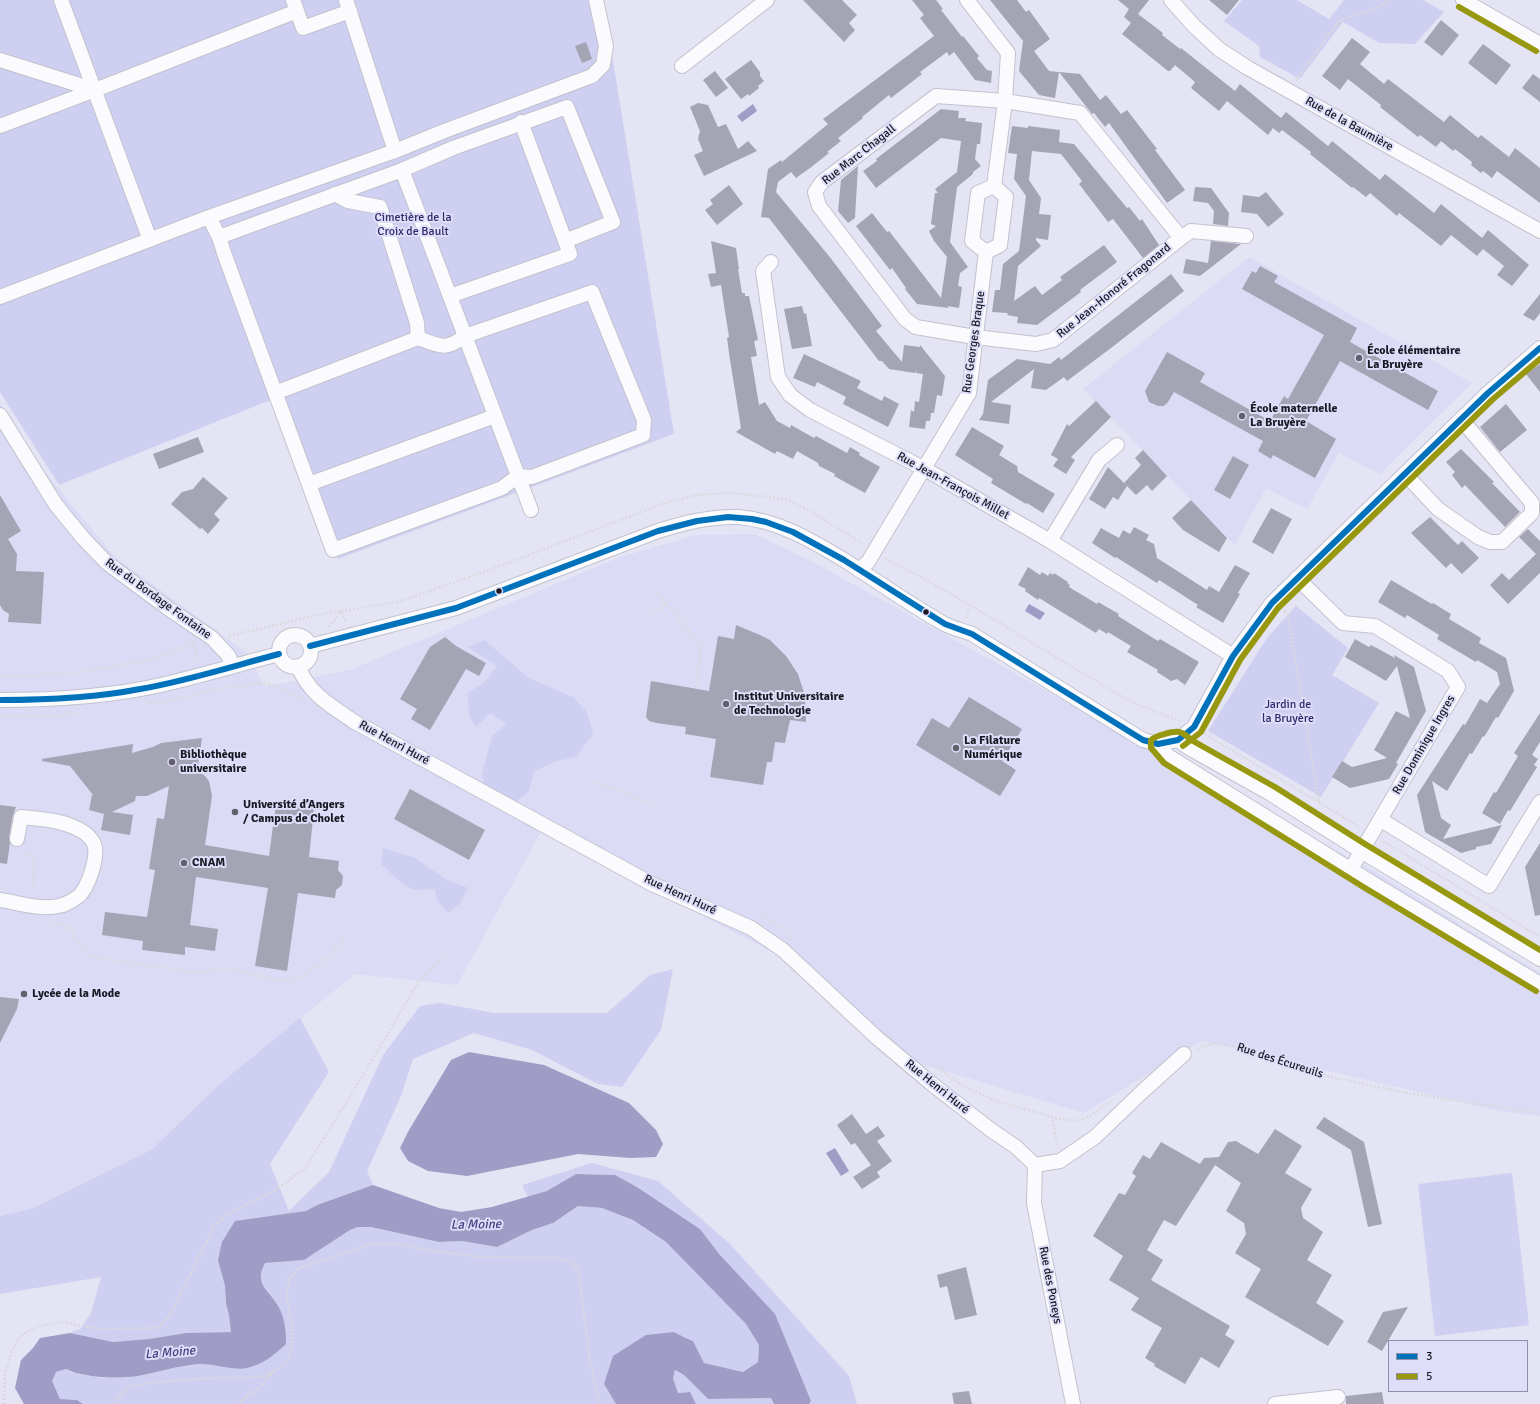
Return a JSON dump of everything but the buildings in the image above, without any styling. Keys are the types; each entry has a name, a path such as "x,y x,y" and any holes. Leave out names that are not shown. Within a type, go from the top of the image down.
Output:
{"street":[{"path":"61,0 150,240"},
{"path":"0,297 209,217 395,151 592,76 603,65 606,46 596,0"},
{"path":"682,66 767,0"},
{"path":"967,0 1008,53 1005,101 994,186"},
{"name":"Rue de la Baumière","path":"1171,0 1194,26 1220,50 1248,68 1540,231"},
{"path":"1463,0 1540,44"},
{"path":"0,126 95,90 295,5 303,28 348,5 395,151"},
{"path":"0,60 95,90"},
{"name":"Rue Marc Chagall","path":"975,337 916,327 905,319 819,206 815,192 822,182 936,96 1005,101"},
{"name":"Rue Jean-Honoré Fragonard","path":"1005,101 1080,112 1181,238"},
{"path":"219,237 402,170 453,148 522,122 567,107 613,222 565,241"},
{"path":"450,296 570,254 522,122"},
{"path":"447,130 453,148"},
{"path":"402,170 531,510"},
{"path":"994,186 1006,197 1000,245 986,252 972,240 978,193 994,186"},
{"path":"335,194 348,201 380,207 417,323 418,338"},
{"path":"209,217 219,237 333,550 502,488 518,476 532,477 643,435 644,420 592,292 465,336 455,343 439,346 418,338 276,393"},
{"name":"Rue Jean-Honoré Fragonard","path":"975,337 1036,344 1053,340 1191,231 1246,236"},
{"name":"Rue Georges Braque","path":"859,570 868,562 969,393 986,252"},
{"name":"Rue Jean-François Millet","path":"771,262 763,271 778,377 790,396 810,410 923,468 1050,541 1233,656"},
{"path":"310,646 331,642 456,608 658,531 684,523 710,518 738,517 760,520 784,528 813,541 942,623 972,634 1143,740 1158,744 1178,740 1194,727 1233,656 1272,603 1488,393 1540,348"},
{"name":"Rue du Bordage Fontaine","path":"0,415 56,505 83,538 108,563 169,609 212,638 228,655 233,666"},
{"path":"309,484 495,416"},
{"path":"1405,474 1438,509 1478,537 1490,542 1502,542 1527,518 1532,513 1532,503 1461,419"},
{"path":"1050,541 1098,460 1117,445"},
{"name":"Rue Dominique Ingres","path":"1297,578 1343,623 1375,626 1448,671 1458,687 1351,869"},
{"path":"288,636 299,636 310,646 307,661 298,666 288,666 281,659 279,654 280,644 288,636"},
{"path":"0,700 37,700 98,695 160,685 279,654"},
{"name":"Rue Henri Huré","path":"298,666 306,684 315,694 353,721 385,740 529,816 652,884 751,928 783,950 876,1036 932,1084 991,1130 1016,1147 1035,1166"},
{"path":"1178,740 1189,748 1271,794 1361,851 1540,959"},
{"path":"1158,744 1168,756 1540,984"},
{"path":"1381,820 1489,886 1540,802"},
{"path":"0,900 44,908 64,905 79,896 89,882 95,853 94,844 86,833 66,823 50,819 20,817 20,845"},
{"path":"1035,1166 1060,1161 1095,1138 1129,1104 1184,1054"},
{"name":"Rue des Poneys","path":"1035,1166 1034,1203 1073,1404"},
{"path":"1275,1404 1338,1397"}],"path":[{"path":"1288,90 1340,20 1373,10 1389,0"},
{"path":"0,675 42,675 81,672 152,659 201,640 317,614 397,602 484,572 662,504 697,496 730,494 761,496 788,500 815,514 874,551 948,592 1130,701 1194,727 1540,937"},
{"path":"655,590 701,645 696,688"},
{"path":"651,614 667,603"},
{"path":"1272,603 1288,615 1319,802"},
{"path":"341,611 351,636"},
{"path":"331,642 328,627 341,611"},
{"path":"194,643 196,645 200,675"},
{"path":"138,705 169,701 227,686 262,683 276,686 305,702 315,694"},
{"path":"0,717 55,716 78,713"},
{"path":"593,782 654,804"},
{"path":"20,845 35,859 31,906"},
{"path":"50,921 62,924 71,930 79,944 89,955 99,958 199,973 222,968 232,969 282,981 298,978 314,969 345,938"},
{"path":"4,1404 5,1374 10,1358 19,1338 28,1331 40,1326 62,1322 99,1329 158,1328 169,1317 214,1226 232,1212 277,1189 305,1168 353,1092 419,981 442,957"},
{"name":"Rue des Écureuils","path":"1184,1054 1211,1044 1233,1045 1254,1050 1331,1077 1407,1093 1540,1113"},
{"path":"1060,1161 1052,1116 1079,1121 1092,1115 1109,1101 1118,1097 1129,1104"},
{"path":"237,1404 261,1386 289,1357 292,1343 292,1328 287,1296 289,1279 298,1268 367,1245 394,1243 428,1250 482,1257 559,1258 570,1261 576,1267 579,1275 590,1362 600,1404"},
{"path":"117,1404 118,1398 126,1388 147,1383 196,1379 256,1377 268,1375 278,1368"}],"shaded area":[{"path":"1249,257 1472,383 1380,474 1339,453 1307,509 1266,488 1235,545 1083,389"},
{"path":"0,404 45,472 114,556 247,653 265,687 350,670 620,557 696,535 754,534 811,561 1375,872 1540,973 1540,1116 1499,1111 1202,1041 1084,1113 885,1053 816,975 541,832 457,985 355,974 221,1083 151,1150 33,1208 0,1216"}],"green space":[{"name":"Cimetière de la Croix de Bault","path":"0,0 603,0 674,434 338,559 273,399 59,485 0,392"},
{"path":"1242,0 1297,0 1329,19 1344,0 1423,0 1444,12 1415,44 1379,43 1343,22 1300,79 1260,57 1259,46 1224,21"},
{"name":"Jardin de la Bruyère","path":"1296,606 1348,648 1332,675 1379,703 1321,797 1208,731 1267,638"},
{"path":"484,640 529,678 573,697 587,712 593,734 576,757 557,761 534,771 529,791 515,803 485,786 482,775 492,736 506,724 490,713 476,727 470,717 467,693 484,683 497,666 468,647"},
{"path":"383,848 415,858 447,880 468,888 460,903 448,913 437,900 435,889 413,890 399,881 381,864"},
{"path":"673,969 661,1030 622,1087 598,1084 532,1050 474,1033 413,1059 401,1096 367,1171 373,1185 317,1205 306,1211 282,1215 218,1260 225,1286 226,1304 232,1332 186,1333 149,1339 113,1342 70,1333 80,1329 91,1313 101,1277 0,1294 0,1216 33,1208 151,1150 221,1083 300,1018 329,1072 270,1164 289,1211 329,1172 383,1055 420,1006 440,1003 495,1013 607,1013 650,975"},
{"path":"592,1163 658,1181 731,1245 849,1376 857,1404 809,1404 811,1401 720,1255 700,1229 637,1187 614,1175 576,1174 548,1191 528,1197 522,1185"},
{"path":"1512,1173 1529,1325 1435,1336 1418,1184"},
{"path":"578,1206 602,1208 633,1220 666,1242 746,1324 759,1345 758,1362 743,1372 703,1363 693,1341 674,1332 604,1384 616,1404 83,1404 77,1400 60,1399 51,1381 56,1372 66,1369 92,1376 122,1378 200,1364 246,1368 286,1328 277,1304 261,1281 261,1270 264,1263 304,1260 350,1230 358,1227 371,1227 439,1242 462,1241 497,1247 532,1230 553,1223"},
{"path":"675,1370 684,1375 708,1399 771,1398 774,1404 696,1404 690,1392 678,1393 673,1378"}],"water":[{"path":"753,104 757,111 742,122 737,116"},
{"path":"1029,604 1045,613 1040,620 1025,611"},
{"path":"469,1052 544,1065 629,1103 656,1130 663,1144 656,1157 630,1158 578,1154 467,1176 428,1171 408,1161 400,1148 409,1130 451,1060"},
{"path":"835,1148 849,1171 841,1176 826,1153"},
{"name":"La Moine","path":"576,1174 615,1175 637,1187 700,1229 720,1255 775,1314 811,1401 809,1404 774,1404 771,1398 708,1399 684,1375 675,1370 673,1378 678,1393 690,1392 696,1404 616,1404 604,1384 613,1356 646,1335 674,1332 693,1341 704,1363 743,1372 758,1362 759,1345 746,1324 666,1242 633,1220 602,1208 578,1206 553,1223 532,1230 497,1247 462,1241 439,1242 371,1227 358,1227 350,1230 304,1260 265,1263 262,1270 261,1281 282,1314 286,1344 268,1359 247,1368 242,1369 198,1364 138,1376 121,1377 91,1376 66,1369 56,1372 52,1381 60,1399 77,1400 83,1404 24,1404 15,1388 21,1360 33,1348 40,1338 70,1333 113,1342 149,1339 186,1333 231,1332 226,1304 225,1286 218,1260 222,1242 235,1221 306,1211 317,1205 373,1185 439,1208 461,1212 492,1207 547,1191"}],"transit line":[{"name":"5","path":"1459,7 1536,51"},
{"name":"3","path":"310,646 456,608 658,531 697,521 728,517 752,519 766,522 793,532 844,560 945,624 972,634 1143,740 1158,744 1178,740 1194,727 1233,656 1272,603 1488,393 1540,348"},
{"name":"5","path":"1183,746 1201,732 1240,660 1278,608 1493,399 1540,359"},
{"name":"3","path":"0,700 35,700 105,695 175,682 279,654"},
{"name":"5","path":"1536,991 1365,888 1164,763 1151,748 1151,740 1169,733 1183,733 1193,741 1275,787 1365,844 1540,950"}],"place":[{"name":"École élémentaire La Bruyère","path":"1359,358"},
{"name":"École maternelle La Bruyère","path":"1242,416"},
{"name":"Institut Universitaire de Technologie","path":"726,704"},
{"name":"La Filature Numérique","path":"956,748"},
{"name":"Bibliothèque universitaire","path":"172,762"},
{"name":"Université d’Angers / Campus de Cholet","path":"235,812"},
{"name":"CNAM","path":"184,863"},
{"name":"Lycée de la Mode","path":"24,994"}]}
